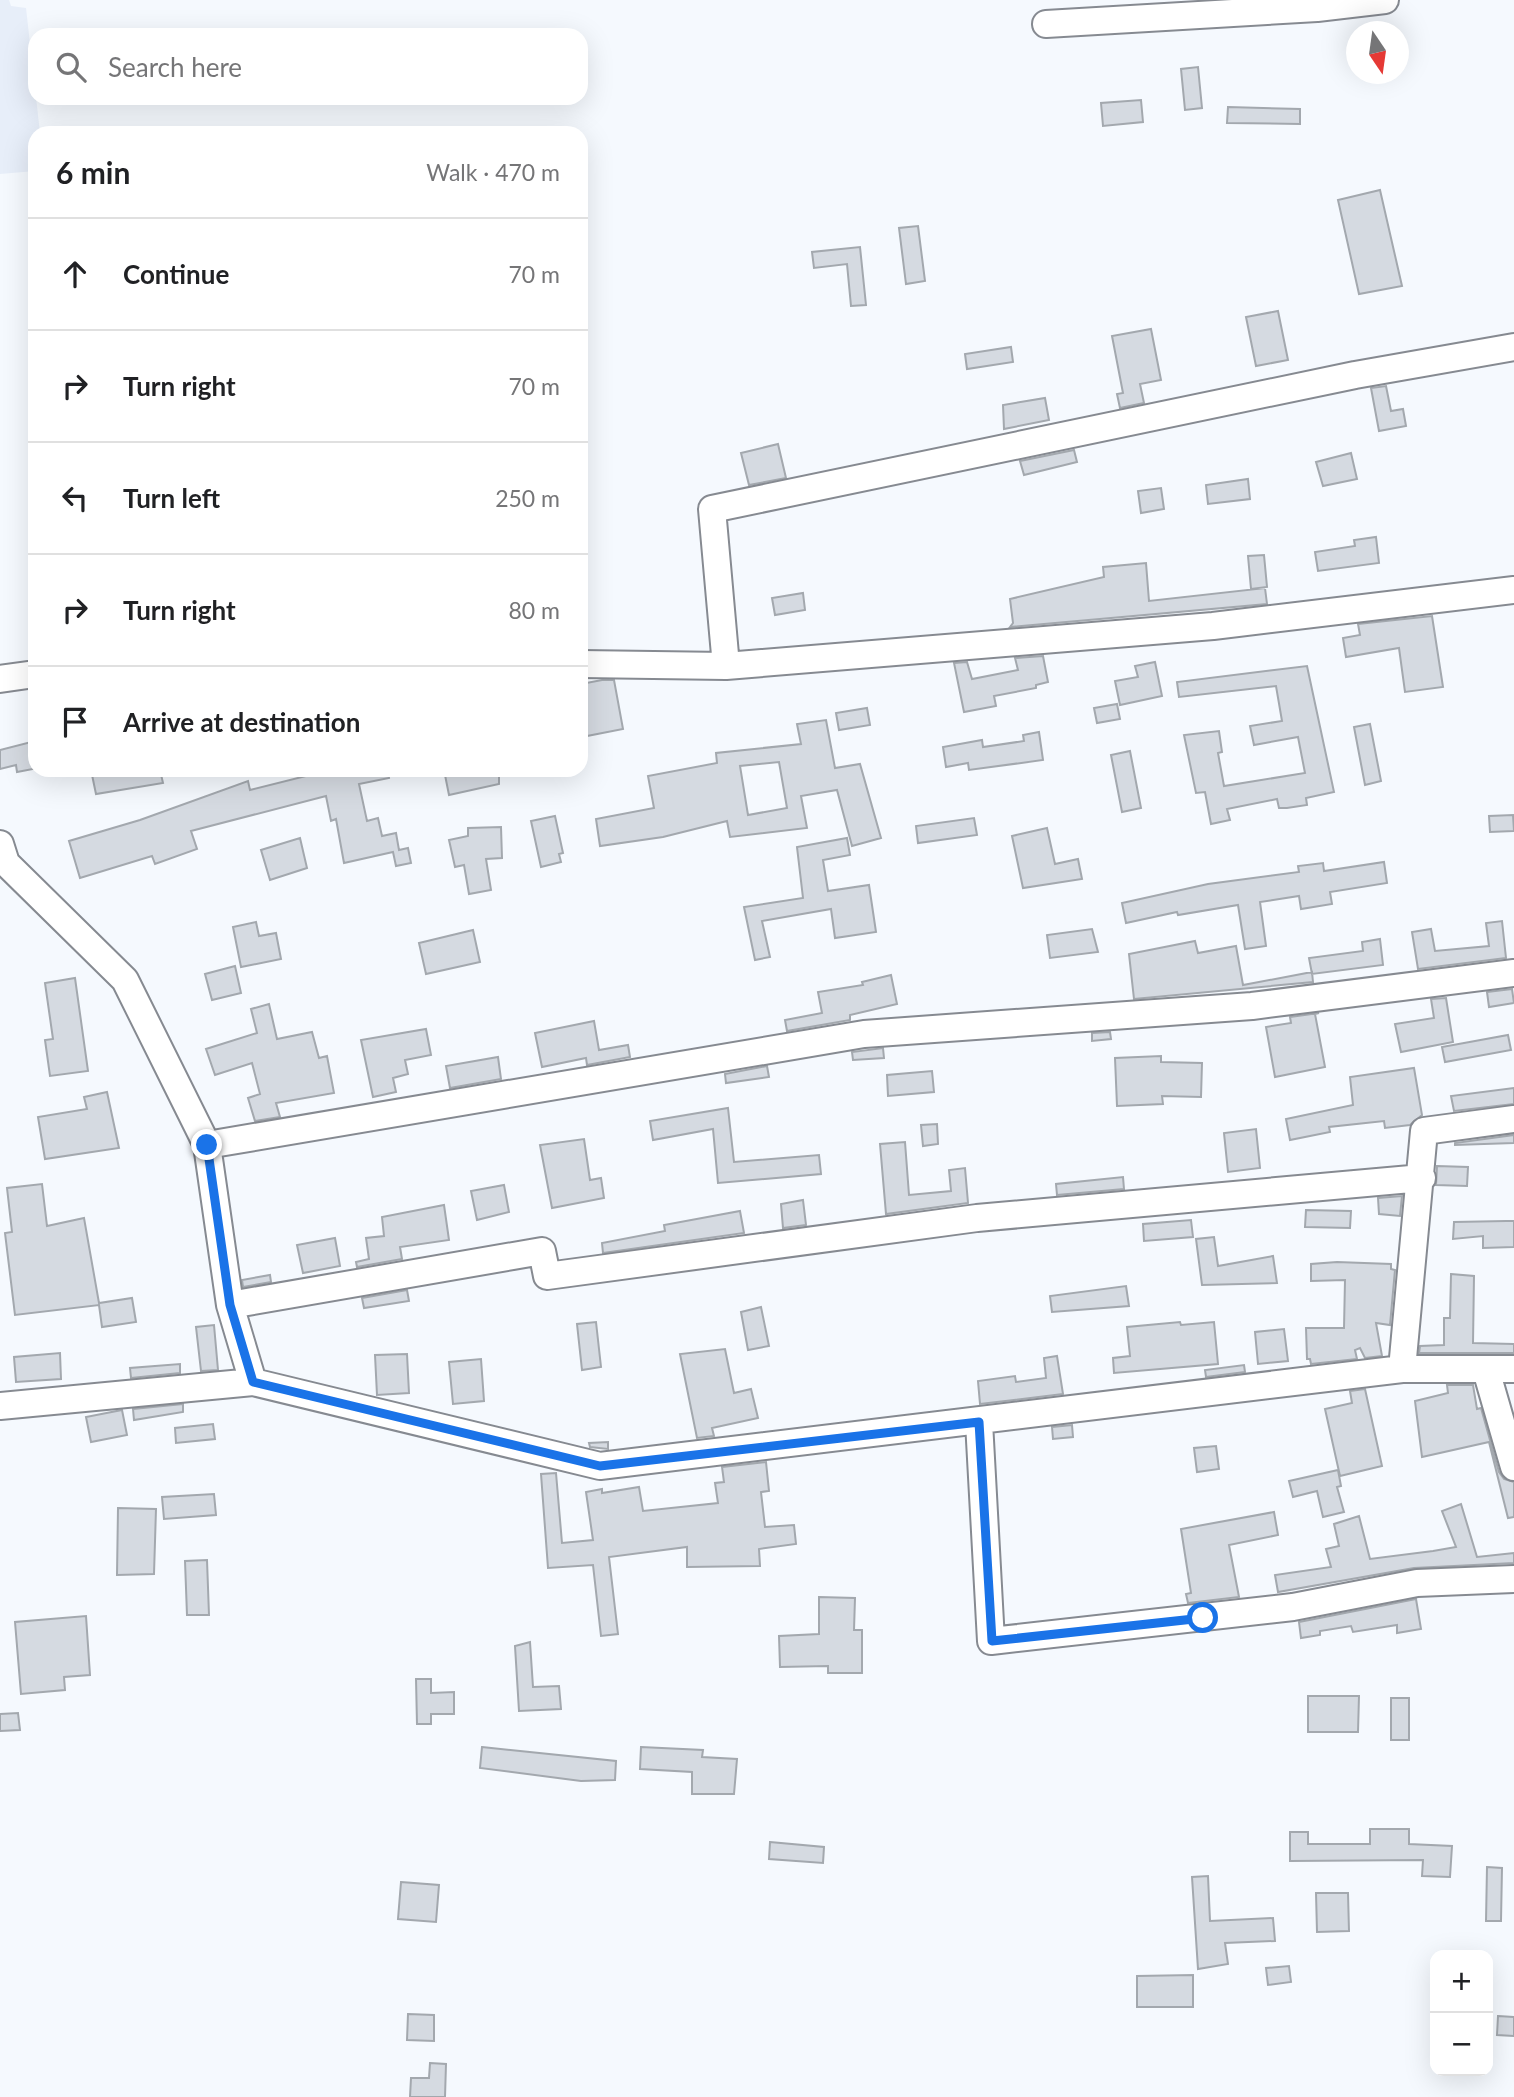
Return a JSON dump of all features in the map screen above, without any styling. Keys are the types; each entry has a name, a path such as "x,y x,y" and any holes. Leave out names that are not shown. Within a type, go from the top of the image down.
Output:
{"street":[{"path":"1046,24 1317,8 1384,0"},
{"path":"726,666 712,509 1355,375 1514,347"},
{"path":"588,664 726,666 1213,626 1514,590"},
{"path":"0,679 28,675"},
{"path":"0,845 6,863 125,980 207,1145 230,1305 253,1382"},
{"path":"207,1145 864,1034 1252,1006 1514,973"},
{"path":"1402,1369 1422,1178 1424,1130 1514,1119"},
{"path":"230,1305 542,1251 547,1276 977,1218 1422,1178"},
{"path":"0,1406 253,1382 600,1466 1402,1369 1514,1369"},
{"path":"1486,1370 1514,1468"},
{"path":"979,1422 992,1641 1293,1607 1417,1583 1514,1579"}],"shaded area":[{"path":"0,0 9,0 11,6 26,8 28,105 37,105 39,126 28,126 28,172 0,174"}],"building":[{"path":"1198,67 1202,108 1185,110 1181,69"},
{"path":"1141,100 1143,122 1103,126 1101,103"},
{"path":"1228,107 1300,109 1300,124 1227,123"},
{"path":"1380,190 1402,286 1359,294 1338,200"},
{"path":"918,226 925,281 906,284 899,228"},
{"path":"860,247 866,305 851,306 847,264 814,268 812,252"},
{"path":"1278,311 1288,360 1256,366 1246,317"},
{"path":"1151,329 1161,380 1140,384 1144,403 1120,408 1117,394 1123,393 1112,336"},
{"path":"1011,347 1013,362 967,369 965,354"},
{"path":"1386,386 1391,411 1403,409 1406,426 1379,431 1371,388"},
{"path":"1045,398 1049,420 1004,429 1003,405"},
{"path":"778,444 786,478 749,485 741,453"},
{"path":"1074,450 1077,462 1024,475 1020,461"},
{"path":"1351,453 1357,479 1323,486 1316,462"},
{"path":"1248,479 1250,499 1208,504 1206,485"},
{"path":"1161,488 1164,509 1141,513 1138,491"},
{"path":"1376,537 1379,563 1318,571 1315,552 1355,546 1354,540"},
{"path":"1264,555 1267,587 1251,589 1248,556"},
{"path":"1146,563 1149,601 1265,588 1267,604 1010,627 1013,623 1010,599 1104,577 1103,567"},
{"path":"803,593 805,610 775,615 772,598"},
{"path":"1432,616 1443,687 1405,692 1399,648 1346,657 1343,638 1360,635 1358,624"},
{"path":"1043,656 1048,682 1036,685 1036,688 994,696 996,706 964,712 954,663 967,662 972,679 1018,670 1015,658"},
{"path":"1155,662 1162,696 1120,705 1115,681 1138,677 1135,666"},
{"path":"1307,666 1334,792 1306,798 1307,805 1279,808 1277,799 1227,809 1230,820 1211,824 1205,792 1196,793 1184,735 1219,731 1222,752 1218,753 1224,786 1305,773 1298,737 1254,745 1250,726 1282,721 1276,686 1179,697 1177,682"},
{"path":"614,680 623,729 588,736 588,683"},
{"path":"1117,704 1120,719 1097,723 1094,708"},
{"path":"867,708 870,725 839,730 836,713"},
{"path":"826,720 835,768 860,764 881,838 852,846 837,790 801,796 807,828 730,837 727,821 663,837 600,846 596,819 654,808 648,776 717,763 716,753 801,744 797,724","holes":["779,762 787,808 748,815 740,766"]},
{"path":"1370,724 1381,781 1365,785 1354,727"},
{"path":"1039,732 1043,760 969,770 968,763 946,767 943,747 982,740 983,747 1024,741 1023,735"},
{"path":"28,743 28,770 17,772 16,765 0,769 0,750"},
{"path":"1130,751 1141,808 1122,812 1111,755"},
{"path":"92,777 162,777 163,783 96,794"},
{"path":"302,777 389,777 359,784 367,821 378,818 382,836 396,833 399,850 408,848 411,863 396,866 393,852 344,863 336,819 331,821 326,796 191,831 197,849 155,864 152,856 80,878 69,841 140,820 248,781 250,790"},
{"path":"445,777 499,777 499,784 449,795"},
{"path":"1513,815 1514,831 1490,832 1489,816"},
{"path":"555,816 563,853 559,854 561,862 541,867 531,821"},
{"path":"974,818 977,835 918,843 916,826"},
{"path":"501,827 502,858 486,859 491,890 469,894 464,865 455,867 449,840 468,836 468,828"},
{"path":"1047,828 1055,864 1078,859 1082,879 1023,888 1012,836"},
{"path":"300,838 307,868 270,880 261,850"},
{"path":"847,838 850,855 823,860 828,891 869,885 876,932 835,938 831,909 762,921 770,957 755,960 744,907 803,898 797,847"},
{"path":"1384,862 1387,883 1330,892 1332,904 1301,909 1299,896 1260,902 1266,946 1245,949 1238,905 1178,915 1177,912 1126,923 1122,903 1208,884 1299,872 1298,866 1323,863 1324,871"},
{"path":"1502,921 1506,958 1418,969 1412,932 1431,929 1435,951 1489,946 1486,923"},
{"path":"256,922 259,936 276,933 281,959 241,967 233,927"},
{"path":"1092,929 1098,952 1050,958 1047,935"},
{"path":"473,930 480,962 426,974 419,943"},
{"path":"1380,939 1383,965 1312,974 1309,958 1363,951 1362,942"},
{"path":"1195,941 1198,953 1236,946 1243,985 1312,972 1313,982 1134,999 1129,954"},
{"path":"235,966 241,993 212,1000 205,974"},
{"path":"891,975 897,1004 850,1015 850,1020 787,1031 785,1020 822,1013 818,992 863,985 862,982"},
{"path":"75,978 88,1071 50,1076 45,1040 53,1039 45,983"},
{"path":"1512,989 1514,1003 1489,1007 1487,992"},
{"path":"1446,998 1453,1042 1401,1052 1395,1024 1434,1018 1431,999"},
{"path":"269,1004 277,1039 312,1032 319,1058 327,1056 334,1093 276,1103 280,1117 255,1121 248,1098 260,1094 252,1063 215,1075 206,1049 257,1033 251,1009"},
{"path":"1319,1013 1315,1014 1325,1067 1275,1077 1266,1027 1291,1023 1290,1017"},
{"path":"594,1021 599,1050 628,1045 630,1057 587,1065 586,1058 542,1067 535,1033"},
{"path":"426,1029 431,1055 405,1060 408,1074 393,1078 396,1092 373,1097 361,1040"},
{"path":"1110,1032 1111,1039 1092,1041 1092,1033"},
{"path":"1508,1035 1511,1050 1445,1062 1442,1047"},
{"path":"883,1048 884,1058 853,1060 852,1052"},
{"path":"1161,1056 1161,1062 1202,1063 1201,1097 1162,1096 1163,1104 1117,1106 1115,1058"},
{"path":"498,1057 501,1079 450,1088 446,1066"},
{"path":"767,1066 769,1077 726,1083 725,1074"},
{"path":"1414,1068 1422,1115 1410,1125 1385,1128 1384,1121 1329,1127 1330,1132 1290,1140 1286,1119 1353,1105 1350,1077"},
{"path":"932,1071 934,1092 888,1096 887,1075"},
{"path":"1514,1088 1514,1104 1454,1111 1451,1096"},
{"path":"107,1092 119,1148 45,1159 38,1117 87,1109 84,1097"},
{"path":"728,1108 734,1162 819,1155 821,1174 718,1183 713,1129 653,1140 650,1121"},
{"path":"937,1124 938,1144 923,1146 921,1125"},
{"path":"1256,1129 1260,1168 1228,1172 1224,1133"},
{"path":"1514,1135 1514,1143 1455,1145 1455,1143"},
{"path":"584,1139 590,1180 601,1178 604,1198 552,1208 540,1145"},
{"path":"905,1142 909,1195 951,1191 949,1170 965,1168 968,1203 886,1214 880,1144"},
{"path":"1437,1166 1468,1167 1467,1186 1436,1185"},
{"path":"1123,1177 1124,1189 1057,1195 1056,1184"},
{"path":"42,1184 47,1226 84,1218 99,1303 132,1298 136,1322 102,1327 99,1305 15,1315 5,1233 12,1232 7,1188"},
{"path":"504,1185 509,1212 477,1220 471,1191"},
{"path":"1402,1196 1400,1216 1379,1214 1378,1198"},
{"path":"803,1200 806,1225 783,1228 781,1204"},
{"path":"444,1205 449,1240 400,1247 402,1259 357,1267 356,1262 369,1259 366,1238 384,1236 382,1217"},
{"path":"1306,1210 1351,1211 1350,1228 1305,1227"},
{"path":"740,1211 744,1233 603,1253 602,1243 665,1231 664,1225"},
{"path":"1191,1220 1193,1237 1144,1241 1143,1224"},
{"path":"1514,1221 1514,1247 1483,1248 1483,1236 1453,1239 1454,1222"},
{"path":"1214,1237 1218,1266 1273,1256 1277,1283 1202,1285 1196,1239"},
{"path":"335,1238 340,1266 303,1273 297,1245"},
{"path":"1311,1264 1391,1264 1391,1269 1395,1270 1390,1325 1376,1323 1382,1356 1365,1358 1360,1348 1355,1350 1357,1359 1311,1364 1310,1359 1307,1359 1306,1328 1344,1328 1345,1280 1311,1281"},
{"path":"1451,1274 1474,1276 1473,1343 1514,1344 1514,1353 1419,1353 1420,1346 1444,1345 1444,1318 1450,1318"},
{"path":"270,1275 271,1282 243,1287 242,1280"},
{"path":"1126,1286 1129,1306 1052,1312 1050,1296"},
{"path":"407,1290 409,1301 364,1308 362,1298"},
{"path":"761,1307 769,1346 748,1350 741,1312"},
{"path":"596,1322 601,1367 582,1370 577,1324"},
{"path":"1180,1322 1181,1325 1214,1322 1218,1364 1114,1373 1113,1358 1130,1356 1127,1327"},
{"path":"214,1325 218,1370 201,1371 196,1327"},
{"path":"1284,1329 1288,1361 1258,1364 1255,1332"},
{"path":"725,1349 734,1393 751,1389 758,1418 712,1428 714,1436 697,1438 680,1354"},
{"path":"60,1353 61,1379 16,1382 14,1357"},
{"path":"407,1354 409,1393 377,1395 375,1355"},
{"path":"1057,1356 1063,1394 980,1404 978,1381 1015,1376 1016,1382 1046,1378 1044,1358"},
{"path":"481,1359 484,1401 453,1404 449,1362"},
{"path":"180,1364 180,1373 131,1378 130,1368"},
{"path":"1244,1365 1245,1372 1206,1377 1205,1370"},
{"path":"1447,1385 1473,1385 1477,1409 1481,1408 1499,1472 1504,1479 1514,1482 1514,1517 1508,1518 1489,1442 1422,1457 1415,1401 1448,1393"},
{"path":"1365,1389 1382,1466 1340,1476 1325,1409 1352,1403 1350,1391"},
{"path":"183,1404 183,1412 134,1420 133,1409"},
{"path":"122,1410 127,1435 91,1442 86,1417"},
{"path":"213,1424 215,1439 176,1443 175,1428"},
{"path":"1072,1425 1073,1437 1053,1439 1052,1427"},
{"path":"608,1442 608,1449 590,1447 589,1443"},
{"path":"1216,1446 1219,1469 1197,1472 1194,1448"},
{"path":"766,1462 769,1491 761,1492 765,1527 794,1525 796,1544 759,1549 760,1566 687,1567 687,1547 609,1557 618,1634 601,1636 593,1565 548,1568 541,1474 556,1473 562,1543 593,1540 586,1492 602,1489 602,1493 639,1487 643,1511 718,1503 715,1483 724,1482 722,1467"},
{"path":"1338,1470 1341,1486 1337,1487 1344,1512 1323,1517 1317,1491 1293,1497 1289,1481"},
{"path":"214,1494 216,1515 164,1519 162,1497"},
{"path":"1461,1504 1477,1557 1514,1553 1514,1563 1414,1568 1278,1592 1275,1575 1331,1567 1326,1549 1339,1546 1334,1524 1359,1516 1370,1559 1433,1551 1456,1547 1442,1511"},
{"path":"118,1508 156,1509 154,1574 117,1575"},
{"path":"1274,1512 1278,1535 1229,1545 1239,1597 1188,1603 1186,1594 1191,1593 1181,1529"},
{"path":"207,1560 209,1615 187,1615 185,1561"},
{"path":"819,1597 855,1598 854,1630 862,1630 862,1673 828,1673 828,1666 780,1667 779,1636 819,1634"},
{"path":"1416,1599 1421,1629 1397,1633 1397,1625 1353,1632 1351,1626 1320,1631 1320,1635 1301,1638 1299,1622"},
{"path":"86,1616 90,1675 64,1677 65,1690 21,1694 15,1622"},
{"path":"530,1642 533,1687 559,1686 561,1709 519,1711 515,1646"},
{"path":"416,1679 431,1679 431,1693 454,1692 454,1714 431,1714 431,1724 417,1724"},
{"path":"1308,1696 1359,1696 1358,1732 1308,1732"},
{"path":"1391,1698 1409,1698 1409,1740 1391,1740"},
{"path":"18,1713 20,1730 0,1731 0,1714"},
{"path":"482,1747 616,1761 615,1780 581,1781 480,1768"},
{"path":"641,1747 703,1750 702,1757 737,1759 734,1794 692,1794 692,1772 640,1769"},
{"path":"1370,1829 1409,1829 1409,1844 1452,1846 1450,1877 1422,1876 1423,1860 1290,1861 1290,1832 1308,1832 1308,1844 1370,1844"},
{"path":"770,1842 824,1847 823,1863 769,1859"},
{"path":"1487,1867 1502,1868 1501,1921 1486,1921"},
{"path":"1208,1876 1210,1921 1273,1918 1275,1941 1225,1943 1228,1964 1198,1969 1192,1877"},
{"path":"401,1882 439,1885 436,1922 398,1919"},
{"path":"1316,1893 1348,1893 1349,1931 1317,1932"},
{"path":"1289,1966 1291,1982 1268,1985 1266,1968"},
{"path":"1193,1975 1193,2007 1137,2007 1137,1976"},
{"path":"408,2014 434,2015 434,2041 407,2040"},
{"path":"1498,2016 1514,2017 1514,2036 1497,2035"},
{"path":"430,2063 446,2064 445,2097 410,2097 411,2078 429,2078"}],"route":[{"path":"207,1145 230,1305 253,1382 600,1466 979,1422 992,1641 1203,1618"}]}
